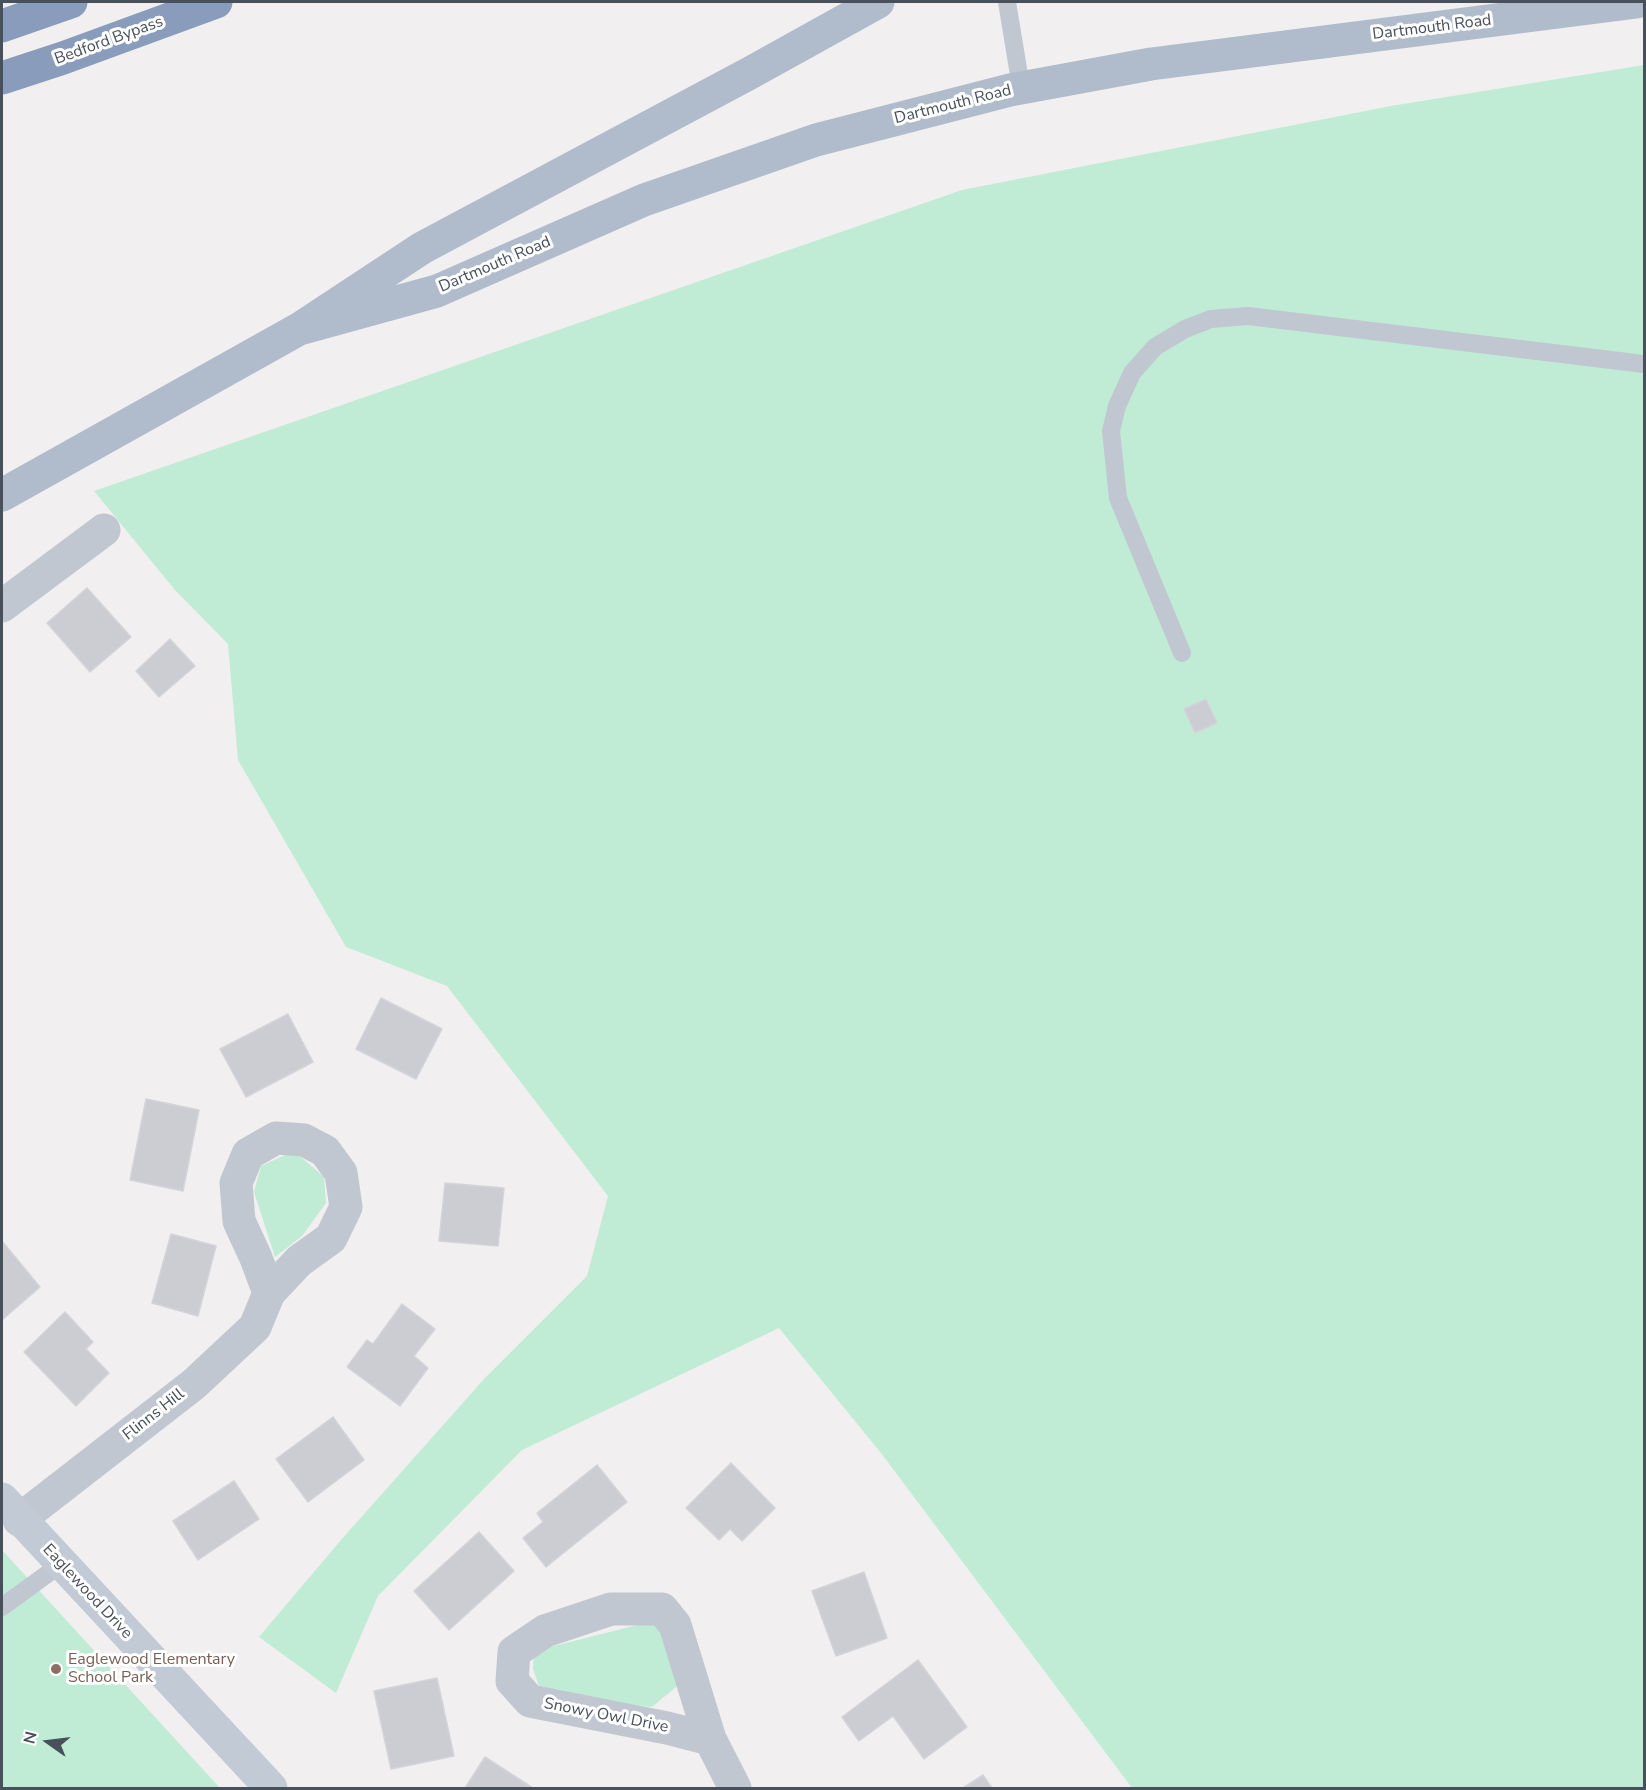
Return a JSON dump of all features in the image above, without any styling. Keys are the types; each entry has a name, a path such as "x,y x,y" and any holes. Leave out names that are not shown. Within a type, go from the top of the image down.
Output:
{"highway":[{"path":"2,26 71,2"},
{"name":"Bedford Bypass","path":"2,78 216,2"}],"main road":[{"name":"Dartmouth Road","path":"2,495 299,329 422,248 878,2"},
{"name":"Dartmouth Road","path":"299,329 437,291 644,200 816,140 1021,87 1151,64 1636,2"}],"street":[{"path":"2,606 104,530"},
{"name":"Flinns Hill","path":"10,1510 194,1384 255,1327 269,1293"},
{"name":"Eaglewood Drive","path":"10,1510 271,1788"},
{"name":"Snowy Owl Drive","path":"710,1738 530,1701 512,1681 514,1652 545,1631 611,1609 662,1609 675,1625 710,1738 735,1788"}],"lane":[{"path":"1007,2 1021,87"},
{"path":"1182,653 1118,498 1111,431 1118,406 1132,373 1155,347 1185,329 1211,319 1248,316 1644,364"},
{"path":"2,1607 62,1564"}],"green space":[{"path":"1644,65 1644,1788 1132,1788 881,1453 779,1328 522,1450 378,1596 336,1693 259,1637 341,1540 485,1378 587,1276 608,1196 447,986 346,947 238,760 228,644 175,590 94,491 962,190 1391,106"},
{"path":"294,1151 324,1177 326,1203 302,1236 275,1257 254,1192 261,1166"},
{"name":"Eaglewood Elementary School Park","path":"2,1550 220,1788 2,1788"},
{"path":"657,1620 681,1683 652,1707 562,1697 540,1689 533,1669 534,1651"}],"building":[{"path":"87,588 131,637 90,672 47,623"},
{"path":"170,639 195,666 159,697 136,671"},
{"path":"1206,699 1217,723 1195,733 1184,709"},
{"path":"381,998 442,1029 416,1079 356,1049"},
{"path":"288,1014 313,1062 246,1097 220,1049"},
{"path":"146,1099 199,1110 183,1191 130,1180"},
{"path":"445,1183 504,1188 498,1246 439,1241"},
{"path":"171,1234 216,1246 198,1316 152,1303"},
{"path":"2,1241 40,1287 2,1320"},
{"path":"402,1304 435,1329 414,1356 428,1368 400,1406 347,1367 367,1340 373,1344"},
{"path":"65,1312 93,1342 86,1349 109,1373 76,1406 24,1352"},
{"path":"333,1417 364,1460 308,1502 276,1459"},
{"path":"731,1463 775,1508 742,1541 730,1529 719,1540 686,1508"},
{"path":"597,1465 627,1502 546,1567 523,1538 543,1522 537,1513"},
{"path":"234,1481 259,1519 198,1560 173,1521"},
{"path":"479,1532 514,1571 449,1630 414,1591"},
{"path":"864,1572 887,1638 836,1656 812,1591"},
{"path":"918,1660 967,1727 924,1759 893,1716 859,1741 842,1717"},
{"path":"437,1678 454,1756 391,1769 374,1691"},
{"path":"485,1757 533,1788 465,1788"},
{"path":"983,1775 992,1788 963,1788"}],"place":[{"name":"Eaglewood Elementary School Park","path":"56,1669"}]}
